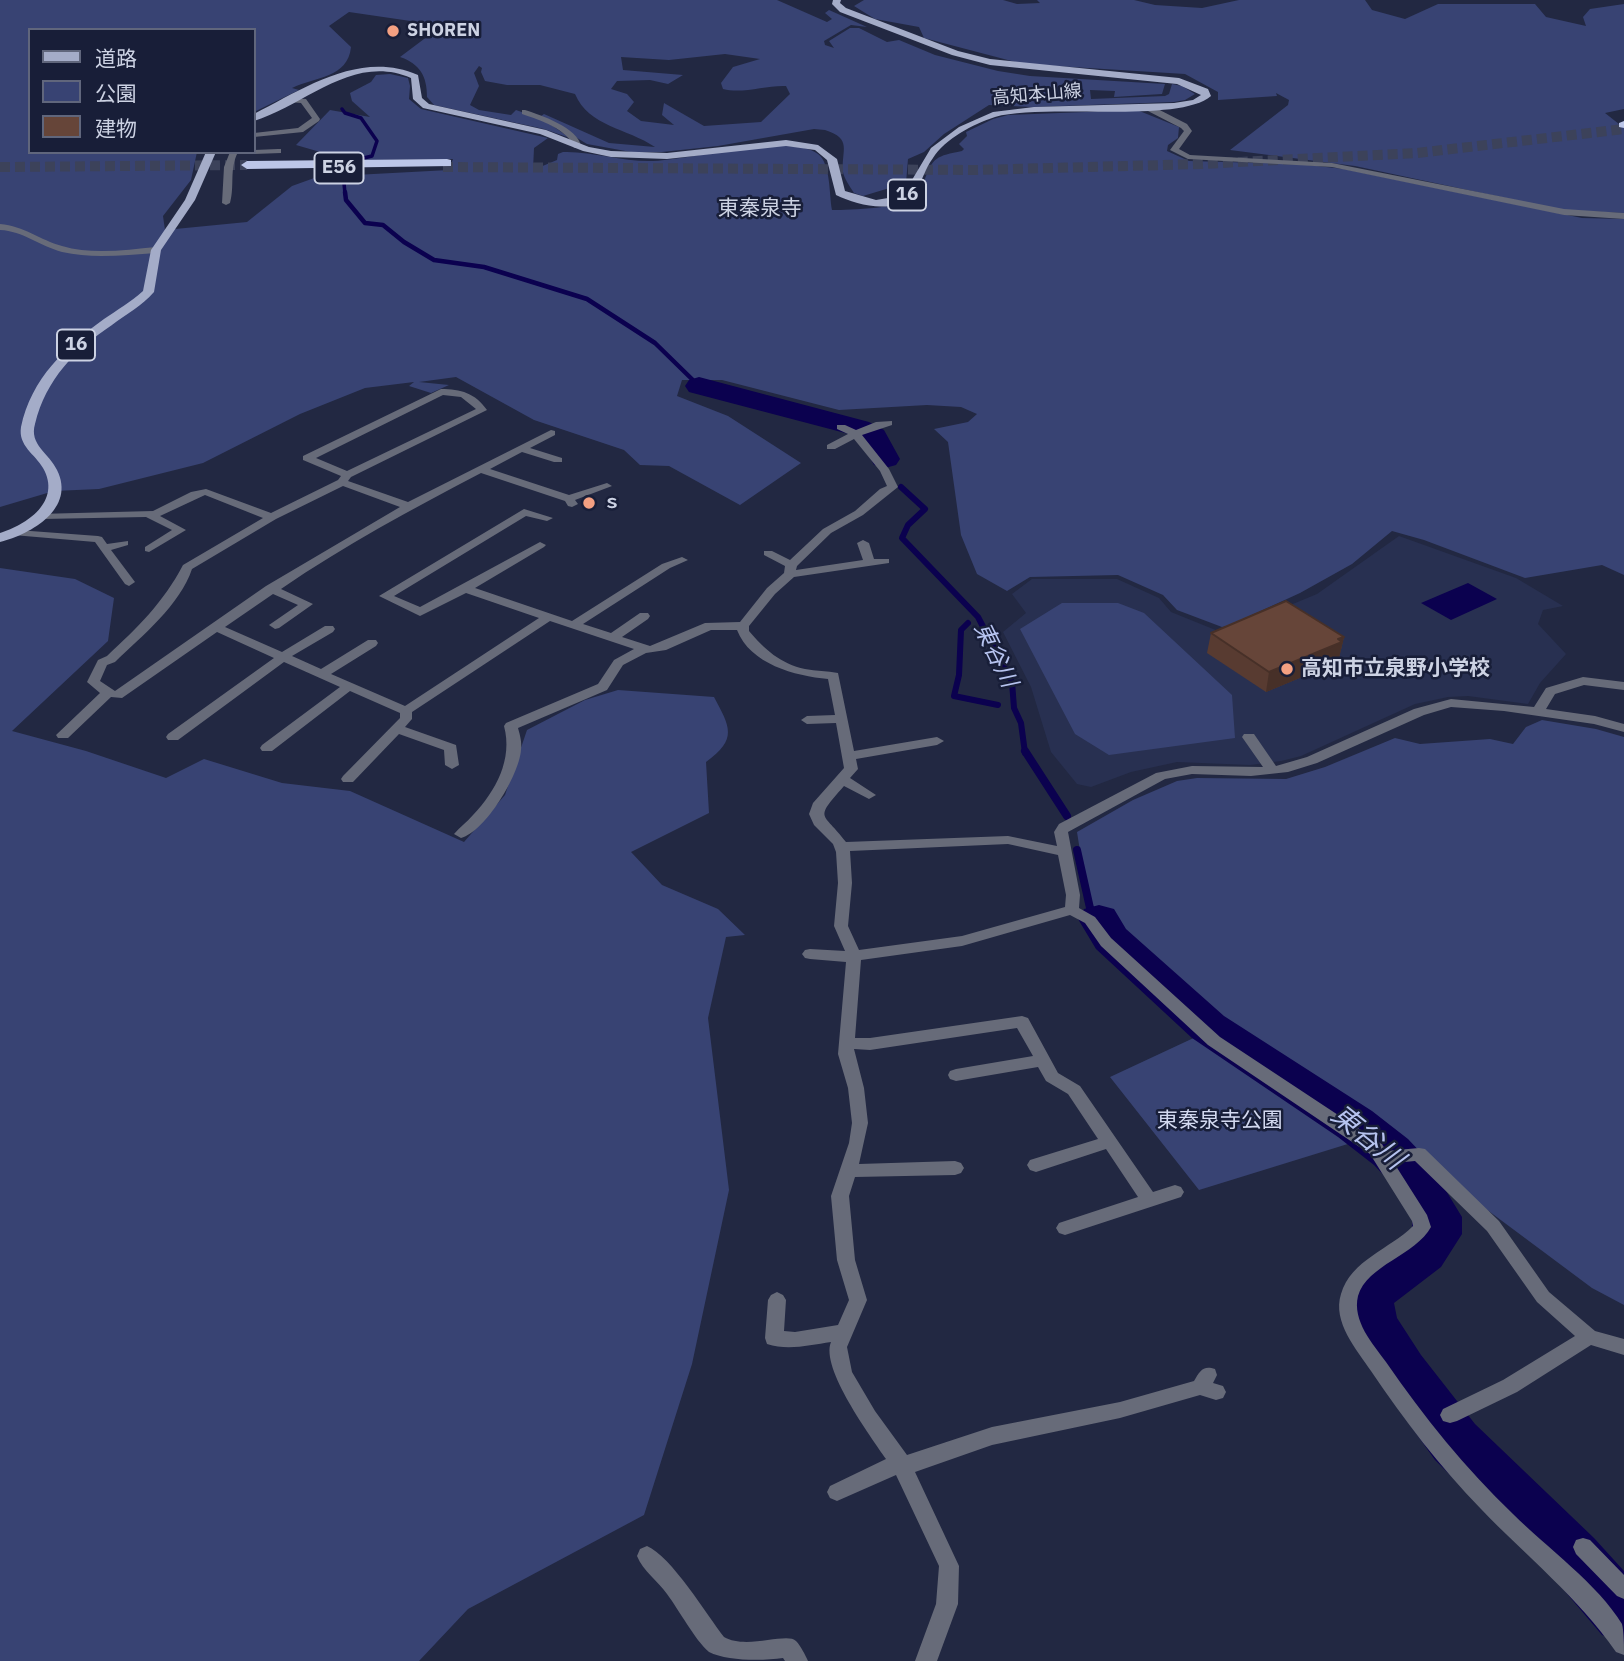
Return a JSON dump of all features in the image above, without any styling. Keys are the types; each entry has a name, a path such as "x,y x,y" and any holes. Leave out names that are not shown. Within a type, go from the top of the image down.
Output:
{"highway":[{"name":"E56","path":"252,167 445,165"}],"main road":[{"name":"高知本山線","path":"256,117 355,71 401,71 411,74 417,80 418,99 425,106 543,132 577,146 611,154 651,156 772,143 804,145 827,153 832,159 840,193 853,200 877,203 898,200 908,195 922,165 933,151 954,134 990,116 1022,110 1189,104 1202,99 1206,93 1197,86 1179,81 1016,66 971,58 843,10 836,4 837,0"},
{"name":"16","path":"42,516 54,495 53,478 47,464 30,445 27,437 29,422 49,376 63,357 148,292 156,250 190,200 210,154"},
{"path":"0,538 16,533 42,516"}],"street":[{"path":"256,135 300,130 316,119 303,102 292,100"},
{"path":"1147,107 1184,126 1188,131 1174,150 1188,157 1332,164 1564,212 1624,216"},
{"path":"525,112 550,121 576,140 577,146"},
{"path":"256,152 278,151"},
{"path":"226,203 228,197 225,171 233,154"},
{"path":"0,227 21,229 56,247 73,251 156,250"},
{"path":"408,506 344,478 307,458 441,392 459,392 475,398 482,410 344,478 187,567 183,579 147,627 111,659 102,663 93,682 108,693 121,693 298,570 408,506 551,433"},
{"path":"831,447 851,438 856,432 888,423"},
{"path":"841,427 856,432 882,464 893,487 884,491 859,513 827,531 771,591 743,626 743,632 772,662 801,672 834,676 849,756 851,769 818,806 816,814 819,822 841,847 845,883 841,926 854,954 846,1043 860,1123 840,1196 846,1260 858,1300 838,1347 843,1373 868,1417 902,1465 948,1566 947,1604 926,1661"},
{"path":"520,448 558,460"},
{"path":"480,469 570,502 607,486"},
{"path":"42,516 150,515 166,510 195,494 206,492 272,517"},
{"path":"540,545 466,589 420,612 385,596 524,512 547,518"},
{"path":"149,549 180,530 150,515"},
{"path":"16,533 98,539 129,582"},
{"path":"104,548 124,543"},
{"path":"863,543 870,563"},
{"path":"768,553 791,569 885,561"},
{"path":"574,625 666,566 682,560"},
{"path":"271,589 307,604 275,625"},
{"path":"466,589 644,649 662,648 709,626 743,626"},
{"path":"612,638 644,616"},
{"path":"406,711 547,618"},
{"path":"217,628 406,711"},
{"path":"173,737 329,629"},
{"path":"322,674 372,643"},
{"path":"461,834 484,814 494,799 514,753 511,726 590,690 603,687 618,663 644,649"},
{"path":"1538,712 1550,691 1583,681 1624,686"},
{"path":"267,748 349,686"},
{"path":"63,735 108,693"},
{"path":"1072,910 1073,895 1061,832 1064,827 1161,776 1192,770 1273,771 1312,760 1440,705 1479,704 1595,720 1624,728"},
{"path":"348,779 406,719 406,711"},
{"path":"807,720 842,719"},
{"path":"397,729 451,748 452,765"},
{"path":"1249,737 1273,771"},
{"path":"849,756 937,741"},
{"path":"844,780 870,795"},
{"path":"841,847 1008,840 1064,852"},
{"path":"810,954 842,957 962,941 1072,910 1090,920 1106,942 1214,1041 1376,1149 1421,1220 1422,1227 1418,1233 1356,1279 1347,1306 1356,1332 1407,1409 1437,1447 1507,1522 1581,1589 1624,1645"},
{"path":"846,1043 870,1044 1022,1022 1052,1077 1074,1090 1150,1201"},
{"path":"956,1075 1043,1060"},
{"path":"1036,1165 1109,1142"},
{"path":"1383,1158 1419,1154 1493,1226 1543,1297 1589,1337 1624,1346"},
{"path":"849,1171 955,1168"},
{"path":"1065,1228 1175,1192"},
{"path":"777,1300 774,1338 794,1340 843,1332"},
{"path":"1450,1415 1510,1386 1589,1337"},
{"path":"837,1492 888,1467 915,1464 992,1436 1120,1410 1208,1385"},
{"path":"1583,1547 1624,1589"},
{"path":"647,1556 670,1581 716,1644 723,1649 760,1653 788,1647 797,1661"}],"shaded area":[{"name":"高知市立泉野小学校","path":"1399,536 1516,578 1563,606 1543,610 1538,624 1566,654 1540,683 1528,704 1468,696 1448,697 1415,704 1301,756 1250,765 1177,762 1131,772 1091,787 1077,784 1051,752 1031,687 1003,632 1026,613 1012,594 1032,579 1117,579 1159,598 1171,612 1223,633 1317,594"},
{"path":"1468,583 1497,599 1451,620 1421,603"}],"green space":[{"path":"0,0 777,0 827,22 832,19 825,13 829,10 867,27 851,25 824,41 825,45 834,48 829,41 850,28 859,28 887,42 899,40 935,55 998,71 1030,76 1165,84 1162,94 1114,97 1115,91 1090,90 1091,99 1165,96 1169,94 1172,84 1182,86 1195,94 1174,102 1032,107 989,105 944,134 924,152 908,159 906,183 863,196 854,193 847,182 842,141 834,133 825,130 814,129 718,146 662,152 631,152 587,144 541,116 544,114 609,143 655,147 589,114 575,94 540,85 507,85 485,81 479,66 474,73 479,86 470,105 479,110 511,115 516,110 544,120 570,138 544,129 434,105 427,97 426,83 421,72 413,63 400,57 424,39 450,28 438,25 349,12 329,26 351,47 344,65 329,75 292,88 299,90 256,111 256,28 28,28 28,154 197,154 191,180 163,216 165,230 247,222 292,186 317,177 449,170 453,159 367,160 334,156 296,145 330,110 370,117 352,101 350,93 371,82 376,75 390,74 408,78 409,99 421,109 548,138 534,148 533,170 557,160 558,154 563,152 653,161 739,149 786,146 805,148 818,154 825,165 832,210 864,209 911,201 918,197 927,174 937,159 962,151 964,149 959,144 967,136 966,132 993,119 1008,115 1137,110 1179,127 1178,138 1168,145 1167,151 1189,161 1299,164 1344,169 1582,218 1624,219 1624,575 1602,565 1525,578 1424,540 1392,531 1352,564 1300,593 1222,627 1177,610 1163,595 1118,575 1030,577 1007,591 977,574 961,535 948,442 934,429 968,422 977,414 961,407 927,405 839,410 722,380 682,380 677,396 728,416 801,463 740,505 669,466 640,465 624,450 534,420 456,377 419,382 449,385 431,393 409,386 414,382 365,388 300,414 203,463 99,489 54,491 0,507","holes":["725,54 760,59 733,67 721,83 723,89 786,86 790,94 761,122 704,126 664,103 662,115 674,125 641,121 627,111 634,102 627,94 611,89 617,81 650,80 668,84 683,75 623,70 621,57 669,60"]},
{"path":"864,0 1003,0 1017,4 1040,3 1037,0 1134,0 1155,5 1202,8 1239,0 1365,0 1372,10 1405,19 1438,4 1535,4 1546,17 1586,26 1583,17 1590,9 1624,4 1624,109 1605,113 1624,128 1624,213 1562,210 1355,166 1230,150 1288,105 1289,100 1276,93 1277,96 1218,100 1218,92 1185,74 1023,64 924,38 919,27 875,19 854,6"},
{"path":"0,568 75,579 114,598 108,641 12,731 86,751 166,778 204,759 282,783 350,791 464,842 505,795 527,730 585,700 618,690 714,697 724,717 727,739 706,762 709,813 631,852 662,885 718,909 745,935 726,937 708,1018 729,1190 692,1364 644,1515 468,1609 419,1661 0,1661"},
{"path":"1062,603 1118,603 1144,613 1232,695 1235,738 1109,755 1075,734 1020,629"},
{"path":"1542,720 1596,729 1624,737 1624,1305 1592,1288 1384,1133 1242,1046 1149,965 1088,902 1077,832 1133,800 1177,781 1197,778 1286,779 1325,767 1395,738 1420,744 1490,739 1513,744 1526,727"},
{"name":"東秦泉寺公園","path":"1200,1035 1340,1130 1351,1143 1199,1190 1110,1077"}],"building":[{"path":"1286,601 1344,637 1338,639 1342,642 1269,672 1211,633"}],"waterway":[{"path":"342,109 345,113 361,118 377,141 372,156 351,161 343,172 345,194"},
{"path":"345,192 346,200 365,223 383,225 404,242 434,260 484,267 587,299 655,343 699,386"},
{"name":"東谷川","path":"699,386 859,428 873,436 885,459"},
{"name":"東谷川","path":"901,487 925,509 908,525 902,538 978,617 1012,682 1014,708 1021,723 1025,753"},
{"path":"968,623 961,630 959,675 954,696 998,705"},
{"name":"東谷川","path":"1025,751 1067,816"},
{"name":"東谷川","path":"1077,850 1090,908 1099,919"},
{"name":"東谷川","path":"1099,919 1111,939 1208,1027 1355,1124 1391,1152 1409,1171 1437,1217 1437,1234 1423,1252 1373,1290 1368,1303 1372,1323 1402,1371 1455,1442 1573,1557 1624,1615"}],"tunnel":[{"path":"443,167 976,170 1201,164 1417,153 1624,129"},
{"path":"0,167 247,165"}],"place":[{"name":"SHOREN","path":"393,31"},
{"name":"ｓ","path":"589,503"},
{"name":"高知市立泉野小学校","path":"1287,669"}],"district":[{"name":"東秦泉寺","path":"760,209"}]}
